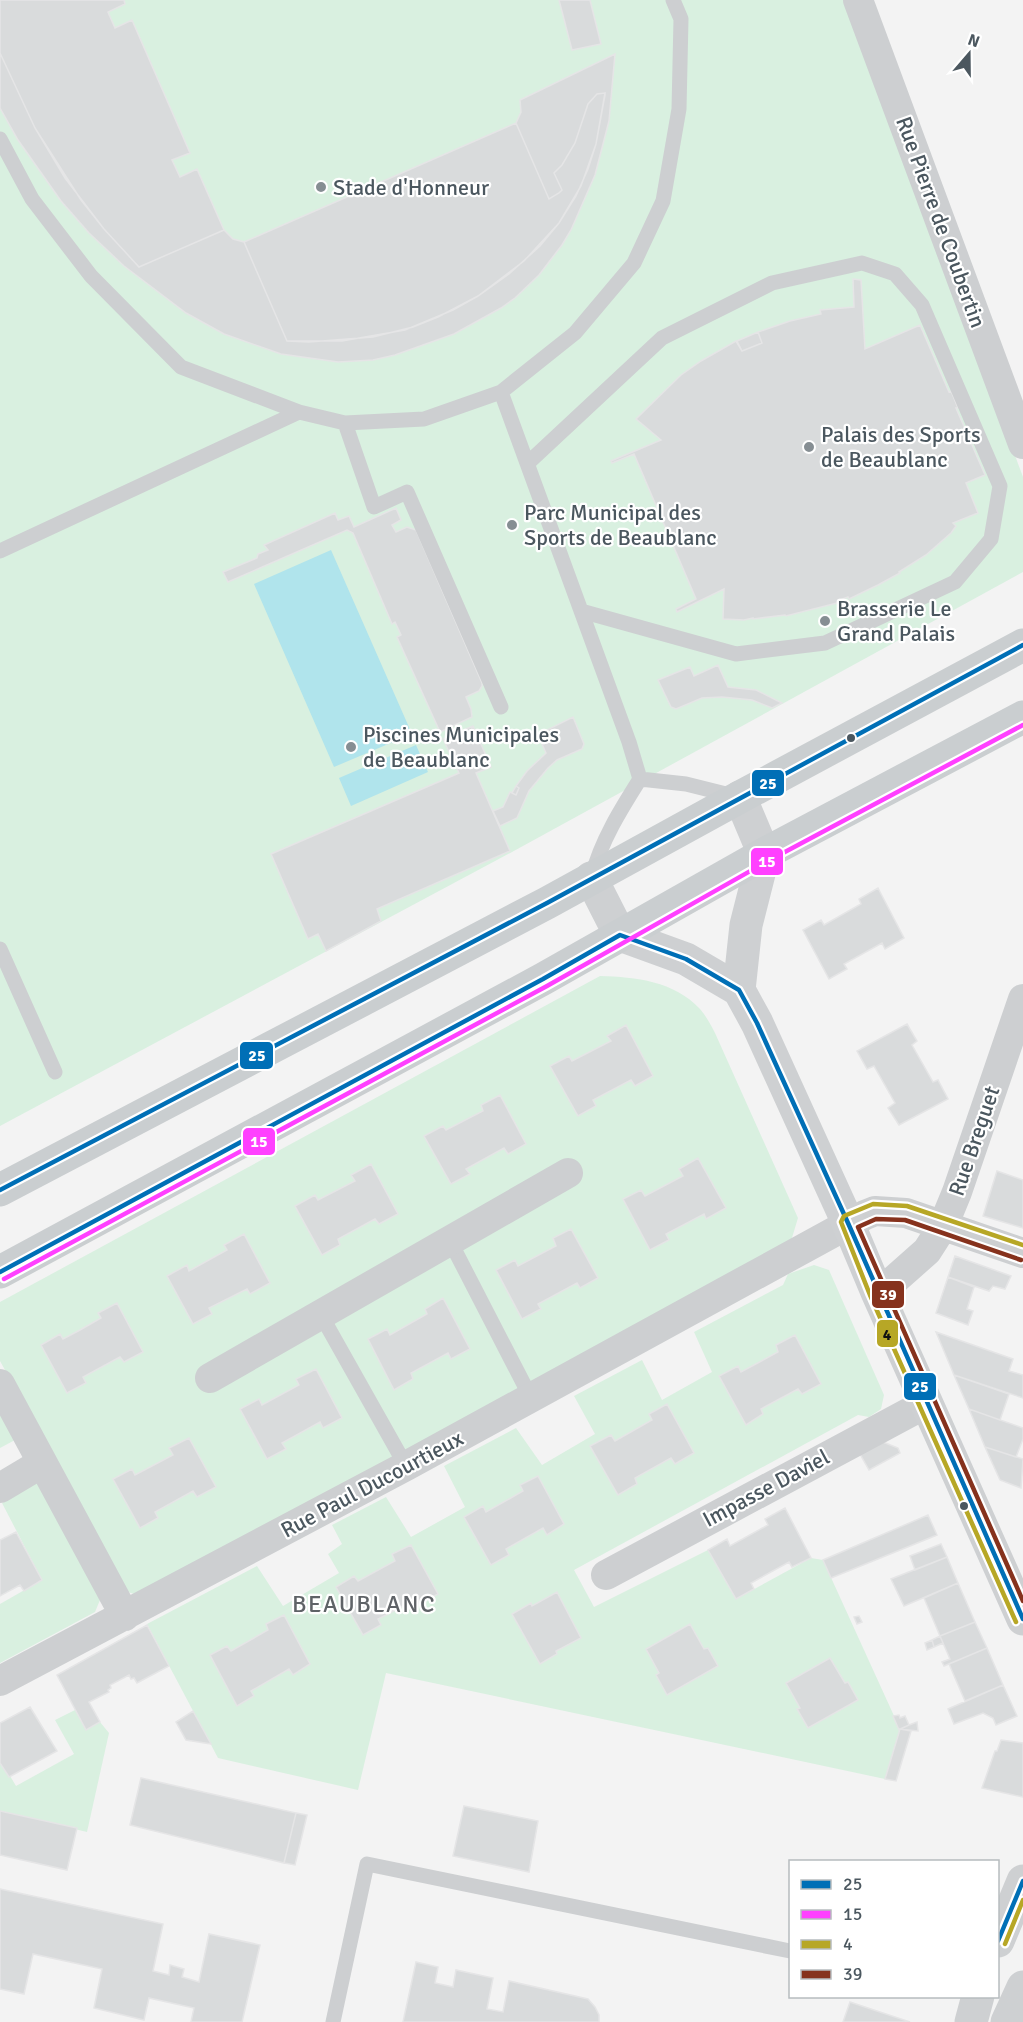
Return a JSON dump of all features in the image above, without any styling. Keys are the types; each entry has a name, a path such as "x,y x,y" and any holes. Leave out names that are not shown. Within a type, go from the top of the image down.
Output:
{"main road":[{"path":"0,1190 547,903 1023,645"},
{"path":"0,1272 526,988 764,854 1023,717"},
{"path":"739,990 746,925 764,854 740,797"},
{"path":"591,878 620,935 686,958 739,990 758,1023 1023,1619"},
{"path":"999,1939 1023,1881"},
{"path":"971,2022 977,1998"}],"street":[{"name":"Rue Pierre de Coubertin","path":"858,0 1023,444"},
{"name":"Rue Breguet","path":"877,1292 927,1251 943,1226 957,1192 1023,999"},
{"path":"210,1378 568,1173"},
{"name":"Rue Paul Ducourtieux","path":"0,1681 406,1466 848,1223 875,1211 906,1213 1023,1253"},
{"path":"0,1384 124,1616"},
{"name":"Impasse Daviel","path":"606,1575 927,1403"},
{"path":"0,1488 42,1463"}],"lane":[{"path":"0,139 32,199 90,276 181,367 300,412 345,423 424,419 501,392 574,333 634,263 663,201 679,109 681,19 674,0"},
{"path":"528,463 662,338 772,283 862,263 895,274 922,305 1000,486 991,539 955,582 825,643 736,654 581,611"},
{"path":"501,392 640,779"},
{"path":"0,551 300,412"},
{"path":"345,423 374,507 407,492 501,707"},
{"path":"640,779 686,784 740,797"},
{"path":"591,878 597,856 622,807 640,779"},
{"path":"0,949 55,1072"},
{"path":"450,1241 531,1398"},
{"path":"321,1315 406,1466"},
{"path":"333,2022 367,1864 789,1951"}],"green space":[{"name":"Parc Municipal des Sports de Beaublanc","path":"0,0 845,0 1023,477 1023,572 512,852 0,1126"},
{"path":"600,976 654,982 678,992 700,1009 715,1033 798,1218 791,1241 140,1596 128,1592 0,1361 0,1302"},
{"path":"814,1265 829,1270 884,1395 881,1409 869,1417 858,1415 574,1570 594,1607 708,1550 736,1599 811,1558 823,1560 900,1729 885,1779 386,1673 358,1790 218,1758 147,1624 257,1566 283,1606 339,1573 328,1554 342,1544 332,1525 386,1497 411,1537 465,1507 444,1466 516,1428 542,1465 595,1434 574,1396 642,1360 662,1400 712,1372 694,1332 783,1285 788,1274"},
{"path":"0,1413 15,1440 0,1448"},
{"path":"37,1482 100,1600 95,1612 0,1663 0,1604 42,1580 2,1503"},
{"path":"75,1710 86,1730 100,1722 109,1733 87,1832 0,1811 0,1759 16,1786 74,1754 55,1720"}],"water":[{"path":"331,550 412,734 334,767 254,584"},
{"path":"416,745 428,772 351,806 339,778"}],"building":[{"path":"0,0 124,0 125,4 108,12 115,28 132,20 190,153 172,160 180,177 197,169 224,230 139,267 81,200 35,128 0,53"},
{"path":"559,0 590,0 601,44 572,50"},
{"path":"0,53 35,128 65,178 104,229 139,267 224,230 233,239 244,242 287,341 309,342 373,337 413,327 478,296 524,261 559,223 581,186 596,144 605,93 597,94 588,104 575,143 562,165 554,173 562,190 549,199 516,123 521,112 520,100 615,54 609,121 595,175 571,230 539,275 501,308 454,334 395,355 373,360 338,362 281,354 224,334 186,313 124,266 89,233 61,201 18,140 0,108"},
{"path":"605,93 596,144 576,196 559,223 540,246 509,274 453,310 405,330 342,341 287,341 244,242 516,123 549,199 562,190 554,173 562,165 575,143 588,104 597,94"},
{"name":"Palais des Sports de Beaublanc","path":"853,279 861,280 865,349 920,325 949,392 951,391 985,475 966,483 978,513 953,523 956,526 951,533 926,555 900,573 849,599 848,597 840,600 841,602 786,616 744,620 723,619 724,589 677,612 676,609 696,599 634,454 612,463 611,461 661,440 636,419 681,375 736,341 742,351 762,343 758,332 821,314 820,310 854,307"},
{"path":"758,332 762,343 742,351 737,341"},
{"path":"396,508 401,520 392,525 396,532 407,527 416,530 482,683 479,691 466,697 472,717 440,732 397,637 401,635 395,622 392,624 353,533 347,530 228,582 223,572 257,558 258,554 268,550 264,545 335,513 338,520 349,516 354,527"},
{"path":"718,665 728,687 756,690 782,703 772,708 752,700 722,697 702,698 676,709 671,707 658,680 690,667 694,676"},
{"path":"573,717 584,744 582,749 557,760 548,768 529,791 517,818 500,826 493,811 503,807 510,792 516,795 519,788 516,786 527,771 546,753 542,744 547,742 543,732"},
{"path":"473,726 491,767 476,773 510,851 377,909 381,921 326,951 318,934 308,939 271,854 459,773 443,739"},
{"path":"516,786 519,788 516,795 512,793"},
{"path":"878,888 904,938 885,949 882,943 844,964 847,969 829,979 803,930 821,920 824,925 861,904 859,899"},
{"path":"907,1024 917,1041 912,1045 933,1082 938,1080 948,1099 899,1125 888,1108 895,1103 874,1066 867,1069 857,1051"},
{"path":"626,1025 653,1076 635,1086 631,1080 593,1100 596,1106 578,1116 550,1066 569,1056 572,1061 611,1041 607,1036"},
{"path":"500,1095 526,1144 508,1154 504,1148 466,1169 470,1174 451,1184 424,1136 443,1126 446,1130 483,1111 481,1105"},
{"path":"698,1158 726,1208 706,1219 704,1214 666,1234 669,1240 650,1250 623,1199 641,1190 645,1196 683,1176 679,1169"},
{"path":"371,1164 398,1214 379,1224 375,1219 338,1239 340,1245 322,1255 295,1206 315,1195 318,1200 355,1181 351,1175"},
{"path":"997,1171 1023,1180 1023,1228 983,1216"},
{"path":"571,1229 598,1278 580,1288 577,1283 538,1304 541,1309 522,1319 496,1270 515,1260 518,1266 556,1246 553,1238"},
{"path":"244,1234 270,1283 250,1294 247,1289 209,1308 212,1314 193,1324 167,1276 187,1265 189,1271 227,1250 224,1245"},
{"path":"955,1256 1011,1276 1005,1289 993,1286 989,1291 948,1277"},
{"path":"948,1277 974,1287 967,1309 973,1311 968,1325 936,1313"},
{"path":"443,1298 470,1349 451,1359 448,1353 411,1373 413,1379 394,1390 368,1339 387,1329 390,1335 427,1314 425,1309"},
{"path":"117,1303 143,1352 124,1362 120,1357 83,1377 86,1383 67,1393 41,1345 60,1334 63,1339 80,1330 101,1318 98,1313"},
{"path":"936,1332 1013,1359 1009,1371 1023,1375 1023,1398 954,1375"},
{"path":"795,1335 821,1384 802,1394 798,1389 761,1409 763,1414 746,1425 719,1376 738,1366 741,1372 778,1352 776,1345"},
{"path":"316,1369 342,1418 323,1428 320,1422 282,1443 286,1449 267,1459 240,1409 259,1399 262,1405 299,1385 296,1379"},
{"path":"954,1375 1009,1394 1000,1420 969,1409"},
{"path":"667,1404 694,1453 675,1464 671,1458 635,1478 637,1484 618,1495 590,1446 611,1435 615,1441 652,1420 649,1414"},
{"path":"969,1409 1023,1428 1023,1439 1016,1457 985,1447"},
{"path":"189,1438 216,1487 197,1497 193,1491 155,1512 158,1518 140,1528 113,1479 132,1469 135,1475 173,1455 169,1448"},
{"path":"883,1442 898,1448 900,1453 869,1470 860,1454"},
{"path":"985,1447 1023,1459 1021,1488 1000,1480"},
{"path":"538,1476 564,1524 547,1535 543,1528 506,1549 509,1555 491,1565 464,1517 483,1506 486,1512 523,1491 520,1485"},
{"path":"785,1508 811,1558 792,1567 789,1562 751,1583 754,1589 736,1599 708,1550 727,1539 730,1546 768,1525 765,1519"},
{"path":"928,1515 937,1535 831,1578 823,1560"},
{"path":"16,1532 42,1580 24,1591 20,1585 0,1596 0,1540"},
{"path":"941,1544 947,1557 915,1570 910,1556"},
{"path":"411,1545 438,1594 418,1605 415,1600 378,1619 381,1625 363,1635 336,1587 354,1576 358,1581 395,1561 392,1554"},
{"path":"947,1557 958,1583 904,1606 891,1579"},
{"path":"958,1583 975,1622 940,1636 924,1598"},
{"path":"557,1592 581,1638 556,1651 557,1654 540,1664 512,1614"},
{"path":"284,1615 310,1664 293,1675 289,1669 251,1691 254,1696 237,1706 210,1655 227,1646 231,1651 268,1630 266,1624"},
{"path":"859,1616 862,1622 857,1624 854,1617"},
{"path":"975,1622 987,1648 944,1666 942,1662 950,1659 940,1636"},
{"path":"690,1624 704,1649 708,1648 718,1666 667,1695 656,1675 659,1673 646,1649"},
{"path":"147,1625 169,1666 137,1683 129,1675 110,1685 109,1692 89,1702 100,1722 86,1730 57,1675"},
{"path":"940,1636 943,1643 934,1647 932,1640"},
{"path":"932,1640 934,1647 927,1650 925,1643"},
{"path":"987,1648 1003,1685 965,1701 949,1664"},
{"path":"830,1658 858,1700 808,1728 786,1683"},
{"path":"1003,1685 1017,1716 996,1725 993,1718 983,1713 954,1724 948,1709"},
{"path":"30,1707 57,1751 9,1777 0,1763 0,1723"},
{"path":"193,1711 211,1744 186,1740 176,1722"},
{"path":"899,1715 900,1718 905,1716 909,1725 899,1730 893,1716"},
{"path":"917,1722 918,1731 900,1729 909,1725"},
{"path":"900,1729 911,1731 896,1781 885,1779"},
{"path":"1001,1740 1023,1743 1023,1797 982,1788"},
{"path":"141,1778 296,1813 284,1863 130,1825"},
{"path":"464,1806 538,1821 529,1872 453,1856"},
{"path":"0,1811 77,1828 67,1870 0,1855"},
{"path":"296,1813 307,1815 295,1865 284,1863"},
{"path":"0,1889 163,1924 153,1971 169,1975 170,1965 184,1969 182,1977 199,1982 209,1934 260,1945 242,2022 191,2022 194,2008 149,1998 144,2020 94,2008 102,1969 33,1954 24,1994 0,1989"},
{"path":"416,1962 438,1967 435,1983 453,1987 456,1970 493,1978 487,2009 503,2012 509,1981 588,1999 599,2015 599,2022 403,2022"},
{"path":"850,2002 910,2022 843,2022"}],"transit line":[{"name":"25","path":"0,1190 547,903 1023,645"},
{"name":"15","path":"4,1279 547,986 768,861 1023,725"},
{"name":"25","path":"0,1272 543,979 620,935 686,959 739,990 757,1023 848,1223 1023,1619"},
{"name":"4","path":"1016,1622 870,1295 841,1222 844,1216 873,1204 907,1206 1023,1245"},
{"name":"39","path":"1021,1260 905,1220 876,1219 858,1227 1023,1601"},
{"name":"25","path":"999,1939 1023,1881"},
{"name":"4","path":"1005,1944 1023,1900"}],"place":[{"name":"Stade d'Honneur","path":"321,187"},
{"name":"Palais des Sports de Beaublanc","path":"809,447"},
{"name":"Parc Municipal des Sports de Beaublanc","path":"512,525"},
{"name":"Brasserie Le Grand Palais","path":"825,621"},
{"name":"Piscines Municipales de Beaublanc","path":"351,747"}],"district":[{"name":"BEAUBLANC","path":"364,1604"}]}
